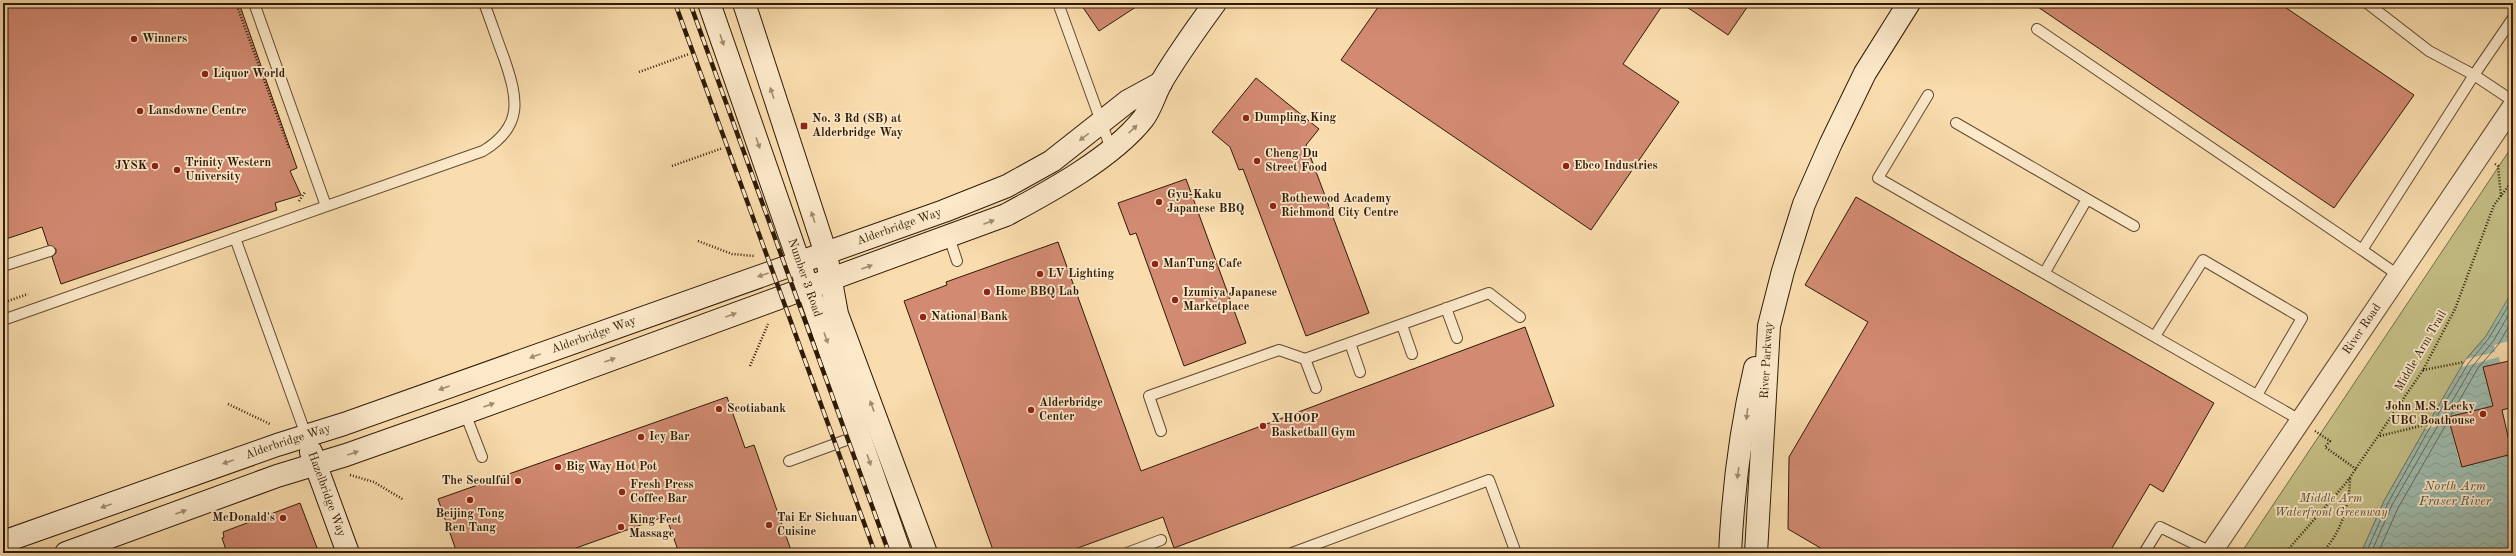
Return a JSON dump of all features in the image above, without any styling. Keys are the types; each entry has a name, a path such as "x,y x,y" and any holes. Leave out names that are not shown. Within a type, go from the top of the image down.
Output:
{"main road":[{"name":"Number 3 Road","path":"709,3 860,434 900,553"},
{"name":"Number 3 Road","path":"744,3 826,254 837,314 926,553"},
{"path":"66,553 277,476 465,413 1006,215 1052,191 1111,149 1143,119 1161,83 1183,46 1215,3"},
{"path":"1769,326 1783,271 1804,204 1865,73 1909,3"},
{"name":"Alderbridge Way","path":"3,542 344,424 800,262 856,244 1007,186 1052,161 1102,124 1128,101 1161,83"},
{"name":"River Parkway","path":"1756,553 1769,326"},
{"name":"River Parkway","path":"1730,553 1749,393 1762,339 1769,326"},
{"name":"Hazelbridge Way","path":"306,436 348,553"},
{"path":"1745,553 1748,500 1763,436"}],"street":[{"name":"River Road","path":"2211,552 2513,106"}],"lane":[{"path":"254,3 326,206"},
{"path":"3,320 483,151 505,134 513,120 516,102 512,82 484,3"},
{"path":"1058,3 1111,149"},
{"path":"2367,3 2429,51 2474,75 2513,101"},
{"path":"2362,250 2474,75 2513,18"},
{"path":"2037,29 2398,275"},
{"path":"1928,95 1878,178 2045,272 2300,420"},
{"path":"1956,123 2134,226"},
{"path":"2045,272 2087,200"},
{"path":"949,237 957,261"},
{"path":"235,238 306,436"},
{"path":"3,266 50,251"},
{"path":"2155,336 2203,260 2302,318 2257,396"},
{"path":"1162,431 1149,396 1279,350 1305,359 1489,293 1520,317"},
{"path":"1446,308 1457,338"},
{"path":"1402,324 1412,354"},
{"path":"1350,343 1360,372"},
{"path":"1305,359 1316,388"},
{"path":"465,413 482,457"},
{"path":"788,461 860,434"},
{"path":"1292,553 1489,480 1516,553"},
{"path":"2144,553 2160,527 2211,552"},
{"path":"1127,553 1161,540"}],"path":[{"path":"236,3 291,152"},
{"path":"639,72 689,54"},
{"path":"672,166 723,148"},
{"path":"2481,153 2498,166 2501,196"},
{"name":"Middle Arm Trail","path":"2285,553 2350,477 2423,370 2455,309 2494,205 2513,180"},
{"path":"294,204 305,193 305,186"},
{"path":"698,241 732,254 755,256"},
{"path":"750,366 768,324"},
{"path":"2423,370 2464,362"},
{"path":"228,404 270,424"},
{"path":"2300,420 2330,441 2325,447 2356,468"},
{"path":"2379,436 2428,424"},
{"path":"350,475 374,482 404,500"},
{"path":"2321,553 2340,526 2350,491 2350,477"},
{"path":"821,549 838,553"}],"green space":[{"name":"Middle Arm Waterfront Greenway","path":"2513,145 2513,294 2486,336 2466,359 2384,501 2361,553 2241,553"}],"water":[{"name":"North Arm Fraser River","path":"2513,290 2513,553 2361,553 2384,501 2425,429 2464,362 2486,336"}],"pier":[{"name":"John M.S. Lecky UBC Boathouse","path":"2513,340 2513,447 2459,461 2450,423 2425,429 2430,422 2493,406 2483,367 2500,363 2499,357 2462,367 2466,359 2495,352 2494,345"}],"building":[{"name":"Lansdowne Centre","path":"3,3 239,3 297,168 290,171 301,195 275,203 277,210 61,284 52,257 56,253 56,249 48,245 42,227 3,240"},
{"path":"1080,3 1142,3 1099,31"},
{"name":"Ebco Industries","path":"1381,3 1664,3 1623,64 1679,102 1591,230 1341,60"},
{"path":"1681,3 1750,3 1728,35"},
{"path":"2032,3 2279,3 2414,95 2334,208"},
{"path":"1256,78 1319,129 1306,145 1369,313 1306,336 1243,169 1239,170 1230,147 1212,132"},
{"path":"1186,179 1246,343 1184,366 1136,233 1130,235 1118,203"},
{"path":"1856,197 2214,403 2163,492 2150,484 2109,553 1829,553 1788,529 1789,457 1868,322 1805,285"},
{"path":"1058,242 1141,471 1525,327 1554,406 1174,548 1163,517 1064,553 994,553 904,301 947,285 946,282"},
{"name":"John M.S. Lecky UBC Boathouse","path":"2513,360 2513,407 2502,410 2512,454 2462,467 2448,417 2493,406 2483,367"},
{"path":"727,397 745,448 754,445 792,553 679,553 666,516 562,553 457,553 438,499"},
{"name":"McDonald's","path":"300,503 319,553 227,553 222,538 224,537 223,532"}],"railway":[{"path":"675,3 875,553"},
{"path":"690,3 889,553"}],"place":[{"name":"Winners","path":"134,39"},
{"name":"Liquor World","path":"205,74"},
{"name":"Lansdowne Centre","path":"140,111"},
{"name":"Dumpling King","path":"1246,118"},
{"name":"No. 3 Rd (SB) at Alderbridge Way","path":"804,126"},
{"name":"Cheng Du Street Food","path":"1257,161"},
{"name":"JYSK","path":"155,166"},
{"name":"Ebco Industries","path":"1566,166"},
{"name":"Trinity Western University","path":"177,170"},
{"name":"Gyu-Kaku Japanese BBQ","path":"1159,202"},
{"name":"Rothewood Academy Richmond City Centre","path":"1273,206"},
{"name":"ManTung Cafe","path":"1155,264"},
{"name":"LV Lighting","path":"1040,274"},
{"name":"Home BBQ Lab","path":"987,292"},
{"name":"Izumiya Japanese Marketplace","path":"1175,300"},
{"name":"National Bank","path":"923,317"},
{"name":"Scotiabank","path":"719,409"},
{"name":"Alderbridge Center","path":"1031,410"},
{"name":"John M.S. Lecky UBC Boathouse","path":"2483,414"},
{"name":"X HOOP Basketball Gym","path":"1263,426"},
{"name":"Icy Bar","path":"641,437"},
{"name":"Big Way Hot Pot","path":"558,467"},
{"name":"The Seoulful","path":"518,481"},
{"name":"Fresh Press Coffee Bar","path":"622,492"},
{"name":"Beijing Tong Ren Tang","path":"470,500"},
{"name":"McDonald's","path":"283,518"},
{"name":"Tai Er Sichuan Cuisine","path":"769,525"},
{"name":"King Feet Massage","path":"621,527"}]}
